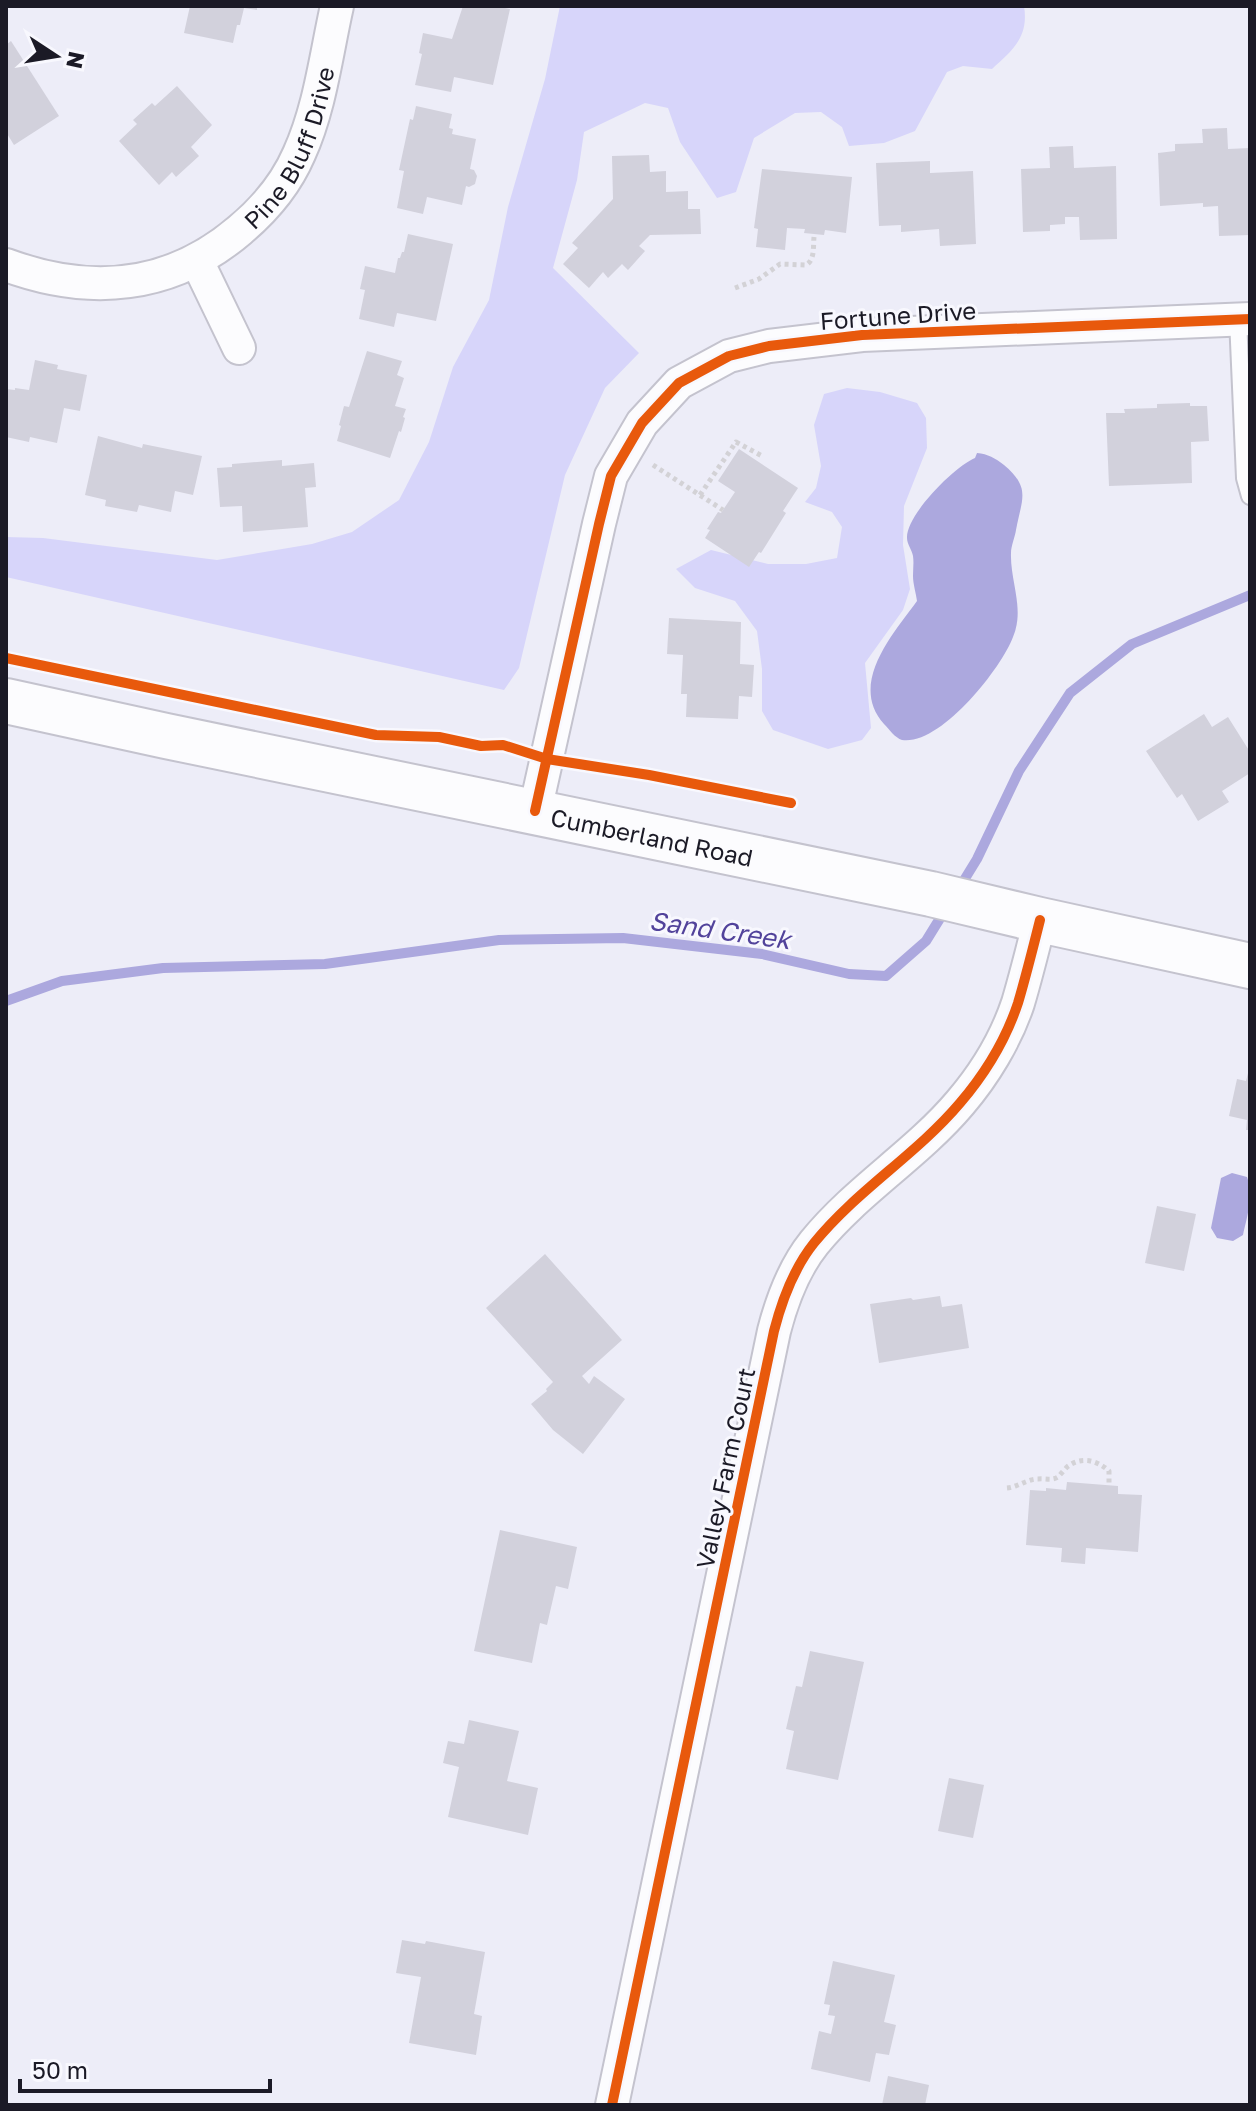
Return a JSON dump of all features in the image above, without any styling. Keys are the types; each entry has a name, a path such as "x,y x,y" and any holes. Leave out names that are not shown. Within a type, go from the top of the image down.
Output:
{"main road":[{"name":"Cumberland Road","path":"6,701 931,894 1250,966"}],"street":[{"name":"Pine Bluff Drive","path":"6,265 40,276 87,284 152,278 197,261 247,225 288,176 308,130 337,6"},
{"path":"197,261 239,348"},
{"name":"Fortune Drive","path":"535,811 611,476 642,423 679,383 729,356 769,346 862,335 1244,319"},
{"name":"Valley Farm Court","path":"612,2105 783,1296 812,1245 849,1205 937,1129 982,1076 1017,1005 1040,920"}],"lane":[{"path":"1244,319 1245,478 1250,496"}],"path":[{"path":"735,288 759,279 780,264 809,264 814,237"},
{"path":"700,495 736,442 764,457"},
{"path":"651,464 723,510"},
{"path":"1007,1488 1030,1480 1056,1478 1073,1463 1086,1461 1100,1464 1109,1471 1109,1483"}],"shaded area":[{"path":"560,6 1024,6 1025,17 1018,42 992,69 963,66 947,72 915,131 884,143 849,146 842,127 821,112 795,113 754,138 736,192 717,198 680,142 668,108 645,103 584,132 577,180 553,268 639,353 605,388 565,475 519,668 504,690 6,577 6,537 43,538 217,560 312,544 352,532 399,500 429,442 453,367 489,300 508,207 545,79"},
{"path":"847,388 880,392 917,403 926,418 927,448 904,506 903,545 910,589 903,610 865,663 871,728 862,740 828,749 773,730 762,711 762,669 757,631 735,601 695,588 676,569 711,550 768,564 806,564 837,558 842,527 832,512 805,502 816,488 821,466 814,425 824,394"},
{"path":"977,453 1004,465 1021,487 1022,501 1011,553 1018,616 1016,626 996,667 967,703 934,731 917,739 902,740 884,724 874,709 871,693 872,676 878,660 917,601 913,556 907,540 909,528 933,492 975,458"},
{"path":"1232,1173 1247,1177 1250,1191 1243,1235 1233,1241 1217,1238 1211,1228 1221,1178"}],"building":[{"path":"190,6 257,6 257,10 244,8 233,43 184,33"},
{"path":"463,6 510,9 493,85 454,77 451,92 415,85 423,33 452,39"},
{"path":"11,41 59,116 14,145 6,132 6,45"},
{"path":"177,86 212,125 191,147 199,156 176,177 172,172 159,185 119,141 137,124 133,120"},
{"path":"416,106 452,114 449,128 453,129 452,134 476,139 470,169 477,176 475,184 466,186 462,205 427,197 423,214 397,208 404,171 399,170 410,119 413,120"},
{"path":"1227,128 1228,149 1250,148 1250,235 1219,236 1218,206 1203,207 1203,203 1160,206 1158,153 1175,151 1175,144 1203,143 1202,129"},
{"path":"1073,146 1074,168 1116,166 1117,239 1080,240 1079,217 1065,217 1065,224 1050,225 1050,231 1023,232 1021,169 1050,168 1049,147"},
{"path":"649,155 650,172 666,171 666,192 688,191 688,209 700,209 701,234 650,235 639,246 645,251 628,270 622,264 608,278 603,272 589,288 563,264 578,248 572,243 613,199 612,156"},
{"path":"930,161 930,173 973,171 976,244 940,246 939,229 901,232 901,225 879,226 876,163"},
{"path":"762,169 852,177 846,233 825,230 824,235 787,228 785,250 756,247 758,229 754,228"},
{"path":"408,234 453,244 436,321 397,313 394,327 359,319 365,290 360,289 365,266 395,273"},
{"path":"367,351 402,361 397,375 404,378 395,406 406,409 405,418 390,458 337,441 344,406 349,407"},
{"path":"35,360 58,365 57,369 87,375 80,411 64,408 57,443 30,437 29,442 6,437 6,389 29,390"},
{"path":"1190,403 1190,406 1207,406 1209,441 1191,442 1192,483 1109,486 1106,413 1157,408 1157,404"},
{"path":"98,436 142,448 143,444 202,456 193,495 175,491 171,512 139,505 137,512 105,506 106,500 85,495"},
{"path":"739,449 798,488 783,511 786,513 749,567 705,538 718,512 721,513 735,492 718,481"},
{"path":"282,460 282,466 314,463 316,487 305,488 308,527 243,532 242,506 220,507 217,468"},
{"path":"669,618 741,622 740,664 754,665 752,697 739,696 738,719 686,717 687,694 681,694 683,655 667,654"},
{"path":"1204,714 1212,727 1228,717 1250,752 1250,773 1222,791 1229,802 1198,821 1182,794 1177,798 1146,751"},
{"path":"1249,1069 1250,1130 1246,1130 1247,1120 1229,1116 1237,1079 1246,1081"},
{"path":"1157,1206 1196,1214 1184,1271 1145,1263"},
{"path":"545,1254 622,1340 582,1376 589,1384 594,1376 625,1399 583,1454 553,1430 531,1404 553,1382 486,1308"},
{"path":"940,1296 942,1307 962,1304 969,1348 879,1363 870,1304"},
{"path":"1067,1482 1118,1486 1118,1494 1142,1495 1138,1552 1086,1548 1085,1564 1061,1562 1062,1548 1026,1545 1030,1490 1066,1490"},
{"path":"500,1530 577,1547 568,1589 556,1586 547,1625 540,1623 532,1663 474,1651"},
{"path":"810,1651 864,1662 838,1780 786,1769 794,1731 786,1729 796,1686 802,1687"},
{"path":"469,1720 519,1731 507,1781 538,1788 528,1835 448,1817 459,1767 443,1763 448,1741 464,1744"},
{"path":"949,1778 984,1785 973,1838 938,1831"},
{"path":"402,1940 425,1944 426,1941 485,1952 474,2014 482,2016 476,2055 409,2043 421,1977 396,1973"},
{"path":"833,1961 895,1975 884,2022 896,2025 889,2055 876,2053 870,2082 811,2069 819,2031 831,2034 835,2016 828,2015 830,2005 824,2004"},
{"path":"888,2076 929,2085 925,2105 882,2105"}],"waterway":[{"name":"Sand Creek","path":"958,890 977,859 1019,771 1070,693 1132,644 1250,595"},
{"name":"Sand Creek","path":"6,1001 62,981 163,968 325,964 499,940 623,938 762,954 849,974 886,976 926,941 947,907"}],"cycle path":[{"path":"535,811 611,476 642,423 679,383 729,356 769,346 862,335 1250,319"},
{"path":"6,658 376,735 439,737 481,746 503,745 547,759 791,803"},
{"path":"612,2105 774,1331 785,1296 814,1243 849,1206 943,1122 986,1069 1018,1003 1040,920"}]}
